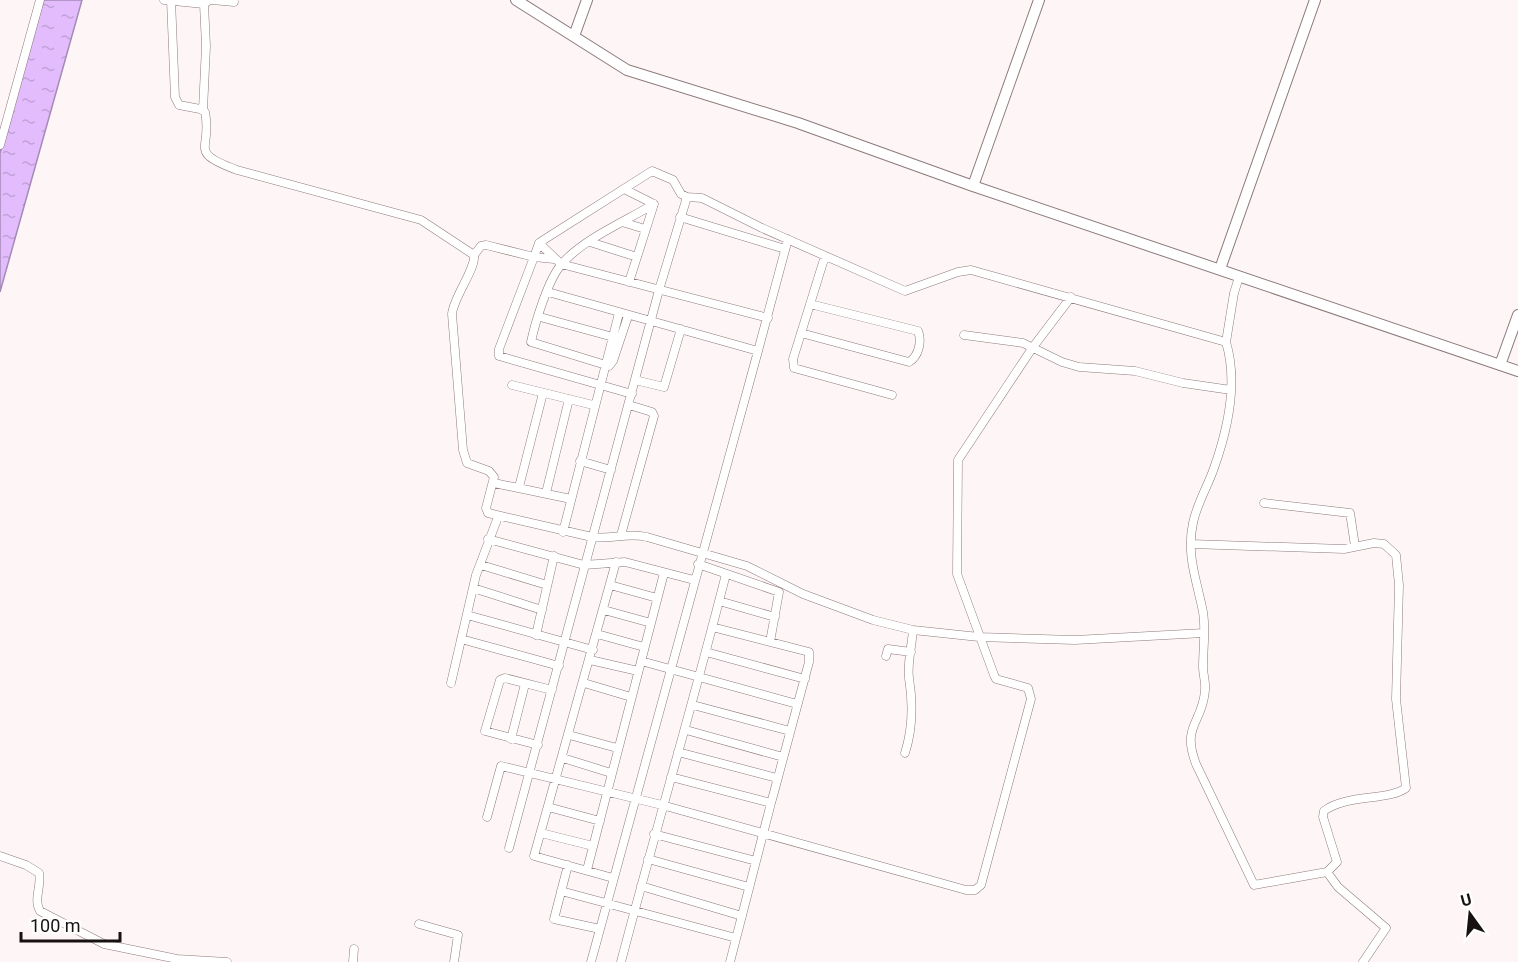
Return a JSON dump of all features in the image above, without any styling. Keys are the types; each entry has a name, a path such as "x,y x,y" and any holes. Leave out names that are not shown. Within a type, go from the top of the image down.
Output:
{"street":[{"path":"0,145 40,0"},
{"path":"204,110 179,105 175,97 169,0 234,2"},
{"path":"516,0 627,70 798,123 973,186 1518,371"},
{"path":"574,36 587,0"},
{"path":"973,186 1039,0"},
{"path":"1220,269 1315,0"},
{"path":"208,1 204,110 207,119 203,149 211,159 237,170 421,220 474,255"},
{"path":"632,394 499,356 499,349 540,243 626,190 646,173 652,171 673,180 681,194 687,197 702,198 905,291 958,272 971,270 1226,342"},
{"path":"626,190 654,204"},
{"path":"509,848 659,290 687,197"},
{"path":"628,316 612,364 604,365 532,343 548,292 561,264 590,242 654,204"},
{"path":"629,282 654,204"},
{"path":"680,217 785,249"},
{"path":"622,222 645,229"},
{"path":"591,962 788,239"},
{"path":"590,242 638,257"},
{"path":"540,243 561,264 768,318"},
{"path":"554,259 534,257 486,245 481,246 474,255 474,263 457,295 452,314 457,365 456,390 465,460 474,467 492,474 494,483 486,508 493,515 592,537 604,538 636,534 747,566 803,594 873,620 913,630 979,637 1075,640 1204,633"},
{"path":"825,256 793,359 794,368 892,395"},
{"path":"1191,544 1329,549 1368,543 1384,544 1396,555 1399,585 1396,699 1406,788 1401,791 1367,796 1324,811 1323,817 1337,862 1327,872 1294,876 1258,887 1251,882 1196,764 1191,747 1190,734 1202,708 1206,689 1203,614 1191,565 1191,544 1193,522 1222,443 1231,390 1231,365 1226,342 1239,277"},
{"path":"548,292 758,351"},
{"path":"487,817 501,766 662,805 966,890 975,890 981,885 1031,699 1028,688 996,679 957,574 958,460 1033,347 1071,297"},
{"path":"801,333 909,362 916,355 919,347 918,331 810,304"},
{"path":"563,532 593,405 619,313"},
{"path":"1500,365 1518,315"},
{"path":"540,317 621,339"},
{"path":"635,380 664,387 681,329"},
{"path":"964,335 1007,339 1033,347 1079,367 1136,371 1183,383 1231,390"},
{"path":"512,386 593,405"},
{"path":"519,488 543,393"},
{"path":"546,493 569,399"},
{"path":"621,535 654,416 652,412 629,405"},
{"path":"580,461 611,470"},
{"path":"494,483 571,499"},
{"path":"1264,503 1350,513 1355,546"},
{"path":"451,683 493,515"},
{"path":"488,539 584,565 616,562 694,580"},
{"path":"536,635 554,556"},
{"path":"613,878 534,856 570,735 616,562"},
{"path":"698,564 777,590 780,597 770,642"},
{"path":"481,565 548,585"},
{"path":"587,870 664,573"},
{"path":"621,962 662,805 693,705 726,574"},
{"path":"610,585 657,598"},
{"path":"473,588 542,610"},
{"path":"719,601 775,617"},
{"path":"604,610 651,622"},
{"path":"467,615 593,650"},
{"path":"712,627 809,652 805,679 730,962"},
{"path":"905,753 909,738 913,696 909,678 913,630"},
{"path":"597,634 644,647"},
{"path":"461,639 559,666"},
{"path":"886,656 888,649 911,652"},
{"path":"706,652 805,679"},
{"path":"590,660 638,671"},
{"path":"641,661 797,704"},
{"path":"538,745 485,731 496,687 503,678 552,690"},
{"path":"584,683 631,697"},
{"path":"511,739 525,684"},
{"path":"693,705 790,731"},
{"path":"686,730 783,757"},
{"path":"570,735 617,748"},
{"path":"678,753 777,778"},
{"path":"563,758 611,772"},
{"path":"671,777 771,803"},
{"path":"548,807 600,821"},
{"path":"541,832 593,846"},
{"path":"654,834 756,861"},
{"path":"0,856 26,865 39,873 37,900 40,911 96,941 158,956 227,962"},
{"path":"648,859 749,888"},
{"path":"568,865 554,919 600,929"},
{"path":"1327,872 1338,887 1386,928 1363,962"},
{"path":"641,886 742,916"},
{"path":"561,891 607,901 736,938"},
{"path":"419,924 458,935 454,962"},
{"path":"353,962 354,949"}],"water":[{"path":"41,0 82,0 0,292 0,153"}]}
